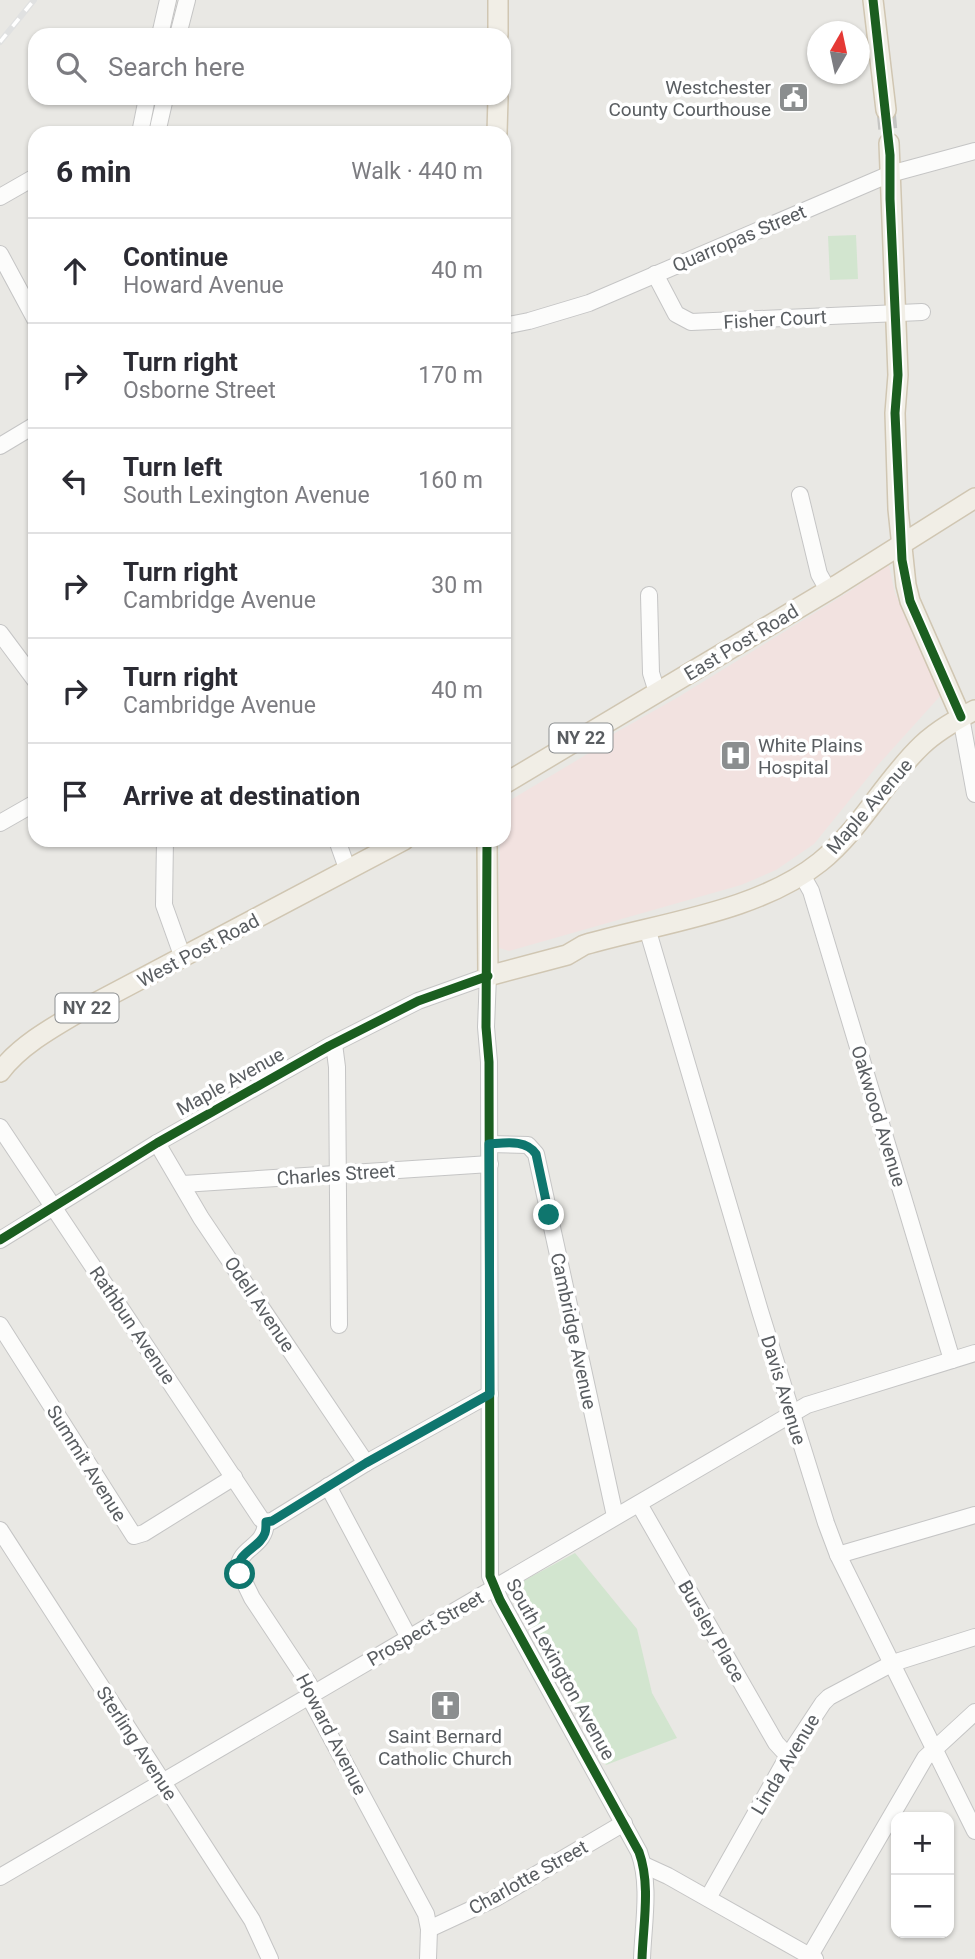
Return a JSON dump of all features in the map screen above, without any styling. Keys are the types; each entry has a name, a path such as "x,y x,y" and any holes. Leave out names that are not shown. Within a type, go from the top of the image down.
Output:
{"main road":[{"path":"498,0 498,28"},
{"path":"873,0 886,110"},
{"path":"497,126 498,105"},
{"path":"889,143 898,375 894,414 900,543 910,601 968,714"},
{"name":"East Post Road","path":"511,780 828,590 975,498"},
{"name":"Maple Avenue","path":"488,976 558,957 584,945 742,903 773,890 820,862 856,827 920,747 933,735 968,714"},
{"name":"West Post Road","path":"3,1065 66,1019 391,847"},
{"name":"South Lexington Avenue","path":"487,847 488,976"}],"street":[{"path":"162,28 168,0"},
{"path":"180,28 187,0"},
{"path":"141,126 146,105"},
{"path":"159,126 163,105"},
{"name":"Quarropas Street","path":"511,325 589,303 890,174 975,152"},
{"path":"0,197 28,181"},
{"path":"0,254 28,306"},
{"name":"Fisher Court","path":"655,274 676,314 691,322 922,312"},
{"path":"0,446 28,429"},
{"path":"800,495 820,574 828,590"},
{"path":"649,595 651,673 657,692"},
{"path":"0,633 28,671"},
{"path":"968,714 975,794"},
{"path":"0,823 28,807"},
{"path":"165,847 164,905 183,957"},
{"path":"339,847 348,871"},
{"name":"Oakwood Avenue","path":"802,874 811,891 952,1360"},
{"name":"Davis Avenue","path":"647,928 826,1522 838,1555 975,1831"},
{"name":"Maple Avenue","path":"2,1240 157,1143 334,1044 418,1001 488,976"},
{"name":"South Lexington Avenue","path":"488,976 486,1027 490,1164 490,1576 500,1600 624,1822 644,1865 642,1959"},
{"path":"334,1044 337,1066 339,1325"},
{"name":"Rathbun Avenue","path":"0,1127 266,1522"},
{"name":"Odell Avenue","path":"157,1143 201,1218 366,1463"},
{"name":"Cambridge Avenue","path":"489,1144 528,1145 536,1154 615,1516"},
{"name":"Charles Street","path":"183,1184 490,1164"},
{"name":"Summit Avenue","path":"0,1325 134,1536 144,1533 234,1477"},
{"name":"Prospect Street","path":"0,1877 807,1405 975,1353"},
{"path":"266,1522 272,1521 366,1463 490,1394"},
{"path":"328,1486 409,1638"},
{"name":"Bursley Place","path":"639,1503 776,1743 788,1756"},
{"path":"838,1555 975,1516"},
{"name":"Howard Avenue","path":"266,1522 264,1536 242,1558 238,1570 252,1598 309,1684 312,1702 426,1914 429,1929 428,1959"},
{"name":"Sterling Avenue","path":"0,1530 252,1920 270,1959"},
{"name":"Linda Avenue","path":"708,1898 788,1756 829,1697 893,1663 975,1637"},
{"path":"644,1865 708,1898 811,1958 926,1758 975,1712"},
{"name":"Charlotte Street","path":"429,1929 496,1898 624,1822"}],"shaded area":[{"name":"White Plains Hospital","path":"889,566 895,593 942,694 878,765 814,844 776,870 741,885 509,951 499,948 500,847 511,847 511,800 599,747 601,741 680,696"}],"green space":[{"path":"856,235 858,279 830,280 828,236"},
{"path":"575,1553 637,1629 652,1693 677,1738 606,1765 512,1587"}],"tunnel":[{"path":"886,110 889,143"}],"railway":[{"path":"0,42 34,0"}],"cycle path":[{"path":"873,0 890,155 898,375 895,413 902,560 910,601 961,717"},
{"path":"487,847 490,1576 500,1600 639,1852 645,1878 642,1959"},
{"path":"0,1240 157,1143 329,1046 418,1001 488,976"}],"place":[{"name":"Westchester County Courthouse","path":"794,98"},
{"name":"White Plains Hospital","path":"735,756"},
{"name":"Saint Bernard Catholic Church","path":"445,1705"}],"route":[{"path":"240,1574 239,1562 264,1536 266,1522 272,1521 366,1463 490,1394 489,1144 523,1144 532,1148 536,1154 549,1215"}]}
